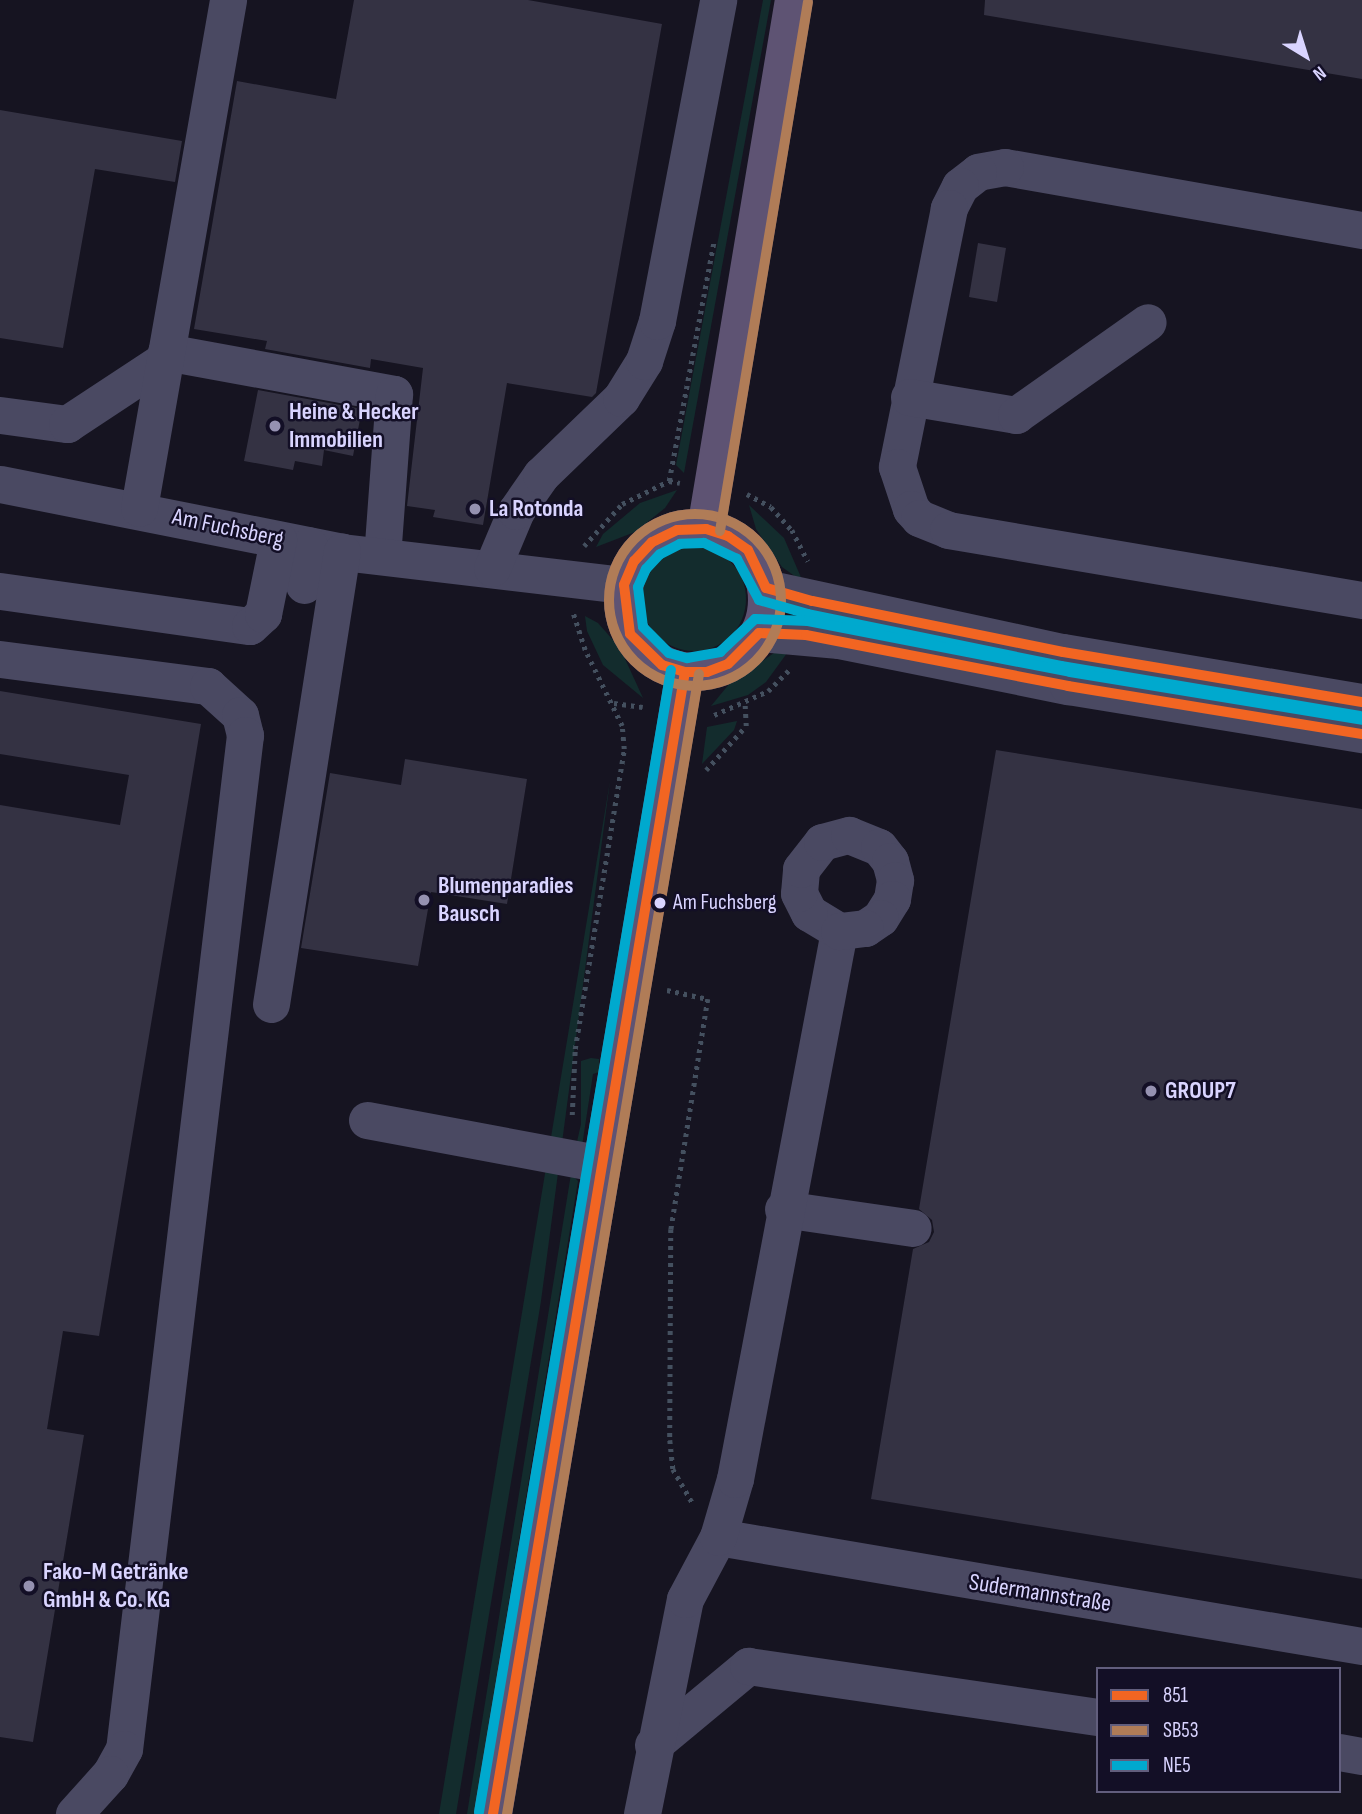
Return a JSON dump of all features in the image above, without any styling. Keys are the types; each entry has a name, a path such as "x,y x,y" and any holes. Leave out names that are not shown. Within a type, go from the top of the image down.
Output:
{"main road":[{"path":"706,529 794,0"},
{"path":"706,529 728,536 748,550 766,588 766,611 759,633 746,651 728,664 707,672 685,672 662,665 630,634 624,585 634,561 652,542 677,530 706,529"},
{"path":"493,1814 685,672"}],"street":[{"path":"139,508 228,0"},
{"path":"492,568 516,511 541,475 621,398 644,361 657,321 718,0"},
{"path":"1362,230 1004,167 978,172 960,186 949,208 909,397 898,481 911,509 935,526 1362,600"},
{"path":"909,397 1016,415 1148,322"},
{"path":"0,415 67,424 165,356 394,394 382,556"},
{"name":"Am Fuchsberg","path":"0,484 139,508 310,545 624,585"},
{"path":"304,585 310,545"},
{"path":"0,591 250,626 263,614 310,545"},
{"path":"271,1004 310,545"},
{"path":"766,588 809,618 1068,686 1362,734"},
{"path":"759,633 809,618 1063,652 1362,702"},
{"path":"0,659 208,686 240,715 245,735 124,1749 110,1774 74,1814"},
{"path":"642,1814 653,1745 685,1599 718,1537 734,1479 783,1209 839,931"},
{"path":"367,1120 601,1164"},
{"path":"783,1209 913,1228"},
{"name":"Sudermannstraße","path":"718,1537 1362,1646"},
{"path":"653,1745 748,1665 1096,1717"},
{"path":"1341,1752 1362,1756"}],"path":[{"path":"613,702 710,716 725,713 768,691 803,650 813,575 792,530 771,507 749,495 669,481"},
{"path":"662,989 708,999 671,1229 670,1440 673,1469 718,1537"}],"green space":[{"path":"763,0 771,0 684,473 676,465"},
{"path":"677,490 665,508 635,532 596,547 603,534 640,503"},
{"path":"749,505 784,538 803,582 782,567 756,529"},
{"path":"694,547 714,551 731,562 742,579 746,599 742,619 731,636 714,647 694,651 674,647 657,636 646,619 642,599 646,579 657,562 674,551"},
{"path":"585,616 598,623 620,648 643,698 603,665 587,631"},
{"path":"790,649 766,682 748,695 711,706 730,683 774,653"},
{"path":"737,721 734,730 702,764 707,727"},
{"path":"610,781 541,1301 456,1814 439,1814"},
{"path":"599,1059 599,1072 593,1074 582,1146 576,1146 581,1124 581,1061"},
{"path":"571,1174 578,1181 474,1814 467,1814"}],"building":[{"path":"354,0 528,0 662,24 596,393 592,397 507,383 483,525 433,517 435,510 407,506 423,368 371,359 370,368 265,349 267,341 194,329 237,81 336,99"},
{"path":"985,0 1362,0 1362,79 984,15"},
{"path":"0,110 182,141 175,182 95,169 63,348 0,338"},
{"path":"978,243 1006,248 997,302 969,297"},
{"path":"258,390 362,409 353,456 324,450 322,466 295,461 293,470 244,461"},
{"path":"0,691 201,724 99,1336 63,1331 47,1429 84,1435 33,1742 0,1737 0,805 120,825 129,775 0,754"},
{"name":"GROUP7","path":"996,750 1362,809 1362,1579 871,1499 913,1249 929,1242 934,1232 932,1220 919,1209"},
{"path":"405,759 527,779 507,904 431,892 418,966 301,948 330,773 401,785"}],"transit line":[{"name":"SB53","path":"720,531 808,2"},
{"name":"SB53","path":"695,514 728,521 756,539 774,567 781,600 774,633 756,661 728,679 695,686 662,679 634,661 616,633 609,600 616,567 634,539 662,521 695,514"},
{"name":"851","path":"1362,702 1063,652 812,601 766,588 748,550 728,536 706,529 677,530 652,542 634,561 624,585 630,634 662,665 685,672 707,672 728,664 759,633 806,635 1068,686 1362,734"},
{"name":"NE5","path":"1360,716 1061,666 808,614 759,600 737,559 704,543 680,544 660,554 646,569 638,587 643,627 669,653 687,658 720,652 755,619 808,621 1070,672 1362,720"},
{"name":"NE5","path":"479,1812 671,670"},
{"name":"851","path":"493,1814 685,672"},
{"name":"SB53","path":"507,1814 699,674"}],"place":[{"name":"Heine & Hecker Immobilien","path":"275,426"},
{"name":"La Rotonda","path":"475,509"},
{"name":"Blumenparadies Bausch","path":"424,900"},
{"name":"Am Fuchsberg","path":"660,903"},
{"name":"GROUP7","path":"1151,1091"},
{"name":"Fako-M Getränke GmbH & Co. KG","path":"29,1586"}]}
